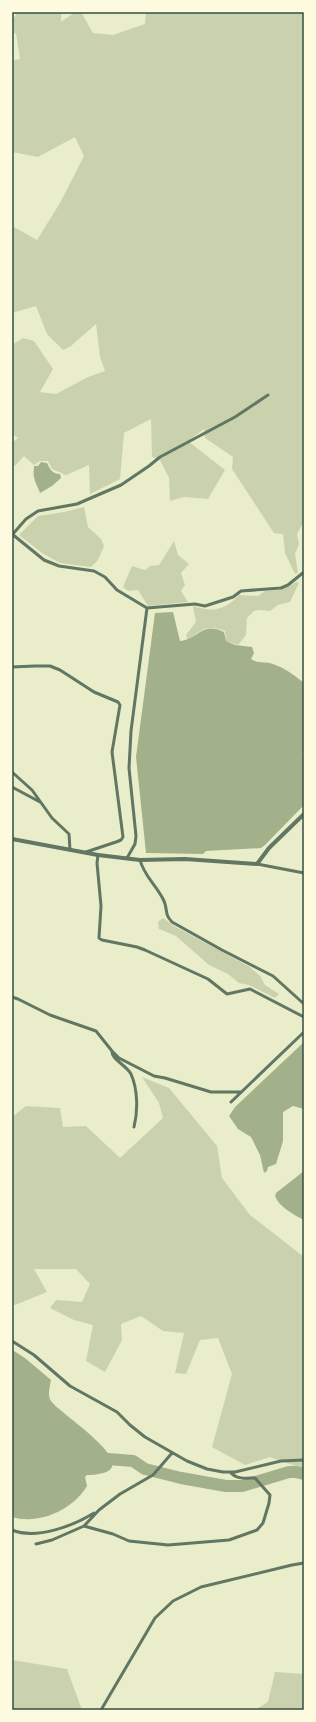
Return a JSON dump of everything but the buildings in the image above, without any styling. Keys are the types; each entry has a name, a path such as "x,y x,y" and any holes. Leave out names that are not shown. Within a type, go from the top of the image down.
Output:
{"street":[{"path":"268,395 234,417 160,457 121,485 77,504 38,511 26,519 12,535 44,560 59,566 94,571 105,577 117,590 147,608 195,604 205,606 234,597 241,591 281,588 288,585 304,572"},
{"path":"127,858 135,844 136,836 128,768 131,731 147,608"},
{"path":"12,667 50,666 60,670 94,692 118,702 120,705 112,752 123,837 121,840 116,842 85,852"},
{"path":"12,772 32,790 52,818 69,834 70,850"},
{"path":"12,787 42,803"},
{"path":"257,864 269,848 304,814"},
{"path":"12,840 98,855 140,860 185,859 257,864 304,873"},
{"path":"98,855 97,863 101,906 99,938 145,950 208,979 227,994 250,989 304,1017"},
{"path":"140,860 143,871 154,883 165,903 166,916 172,922 273,976 304,1004"},
{"path":"12,997 50,1015 96,1031 119,1058 154,1076 166,1078 211,1092 241,1092"},
{"path":"231,1102 304,1032"},
{"path":"112,1051 111,1054 114,1059 125,1066 131,1075 135,1087 136,1120 134,1127"},
{"path":"12,1341 34,1355 70,1386 117,1412 130,1426 172,1453 207,1469 230,1472 281,1461 304,1460"},
{"path":"12,1530 25,1533 56,1530 76,1523 99,1510 120,1494 153,1475 172,1453"},
{"path":"84,1526 113,1534 129,1541 168,1545 229,1540 257,1530 262,1523 269,1503 270,1495 255,1478 242,1479 234,1476 230,1472"},
{"path":"36,1544 52,1540 84,1526 99,1510"},
{"path":"101,1710 155,1618 173,1601 201,1588 304,1563"}],"shaded area":[{"path":"18,12 61,12 61,22 75,12 81,12 93,33 113,35 145,24 146,12 304,12 304,450 303,523 297,534 299,544 295,554 298,573 295,574 285,553 283,534 274,533 232,469 233,457 205,438 204,429 188,441 225,470 208,499 184,497 170,501 169,478 160,460 152,457 151,419 124,433 120,479 90,494 89,465 66,475 52,469 48,461 40,461 34,465 24,456 16,465 12,466 12,443 18,438 12,434 12,345 23,338 34,341 53,369 40,392 56,394 88,377 105,371 100,357 96,324 71,346 63,350 47,334 36,306 12,313 12,226 37,240 60,203 84,156 75,137 38,157 12,152 12,61 20,59 16,33 12,34 12,19"},
{"path":"41,462 47,463 53,472 60,474 61,478 52,486 40,493 35,481 34,466 38,466"},
{"path":"84,507 88,527 101,539 104,546 98,560 91,567 60,563 42,553 19,535 38,516"},
{"path":"174,541 178,555 189,564 181,573 185,585 181,591 188,602 148,606 138,590 128,591 123,587 132,566 145,570 150,566 159,565"},
{"path":"296,582 299,583 290,602 278,605 270,611 254,611 247,618 246,635 238,645 226,641 225,631 213,628 201,630 188,640 186,635 196,622 193,606 206,609 218,609 229,604 239,595 258,596 265,591 279,590"},
{"path":"173,612 180,641 186,640 205,629 217,629 224,632 226,641 235,645 252,647 254,653 251,659 277,666 289,672 304,683 304,745 302,756 304,757 304,805 261,848 206,851 203,854 146,853 136,757 155,613"},
{"path":"163,918 174,926 250,967 260,976 265,985 279,994 275,998 249,985 239,983 228,974 209,965 176,936 159,929 158,922"},
{"path":"304,1042 304,1109 293,1106 283,1112 283,1141 276,1164 268,1167 267,1171 264,1173 260,1155 251,1137 238,1129 229,1116 235,1107"},
{"path":"142,1077 169,1088 217,1146 222,1178 250,1215 304,1257 304,1469 270,1457 245,1465 212,1447 232,1374 218,1338 200,1340 186,1374 175,1373 184,1333 163,1331 141,1316 121,1324 122,1340 105,1372 86,1361 93,1325 74,1320 50,1308 56,1300 82,1302 90,1284 76,1269 34,1269 47,1292 15,1305 12,1304 12,1117 26,1106 60,1108 63,1127 86,1126 120,1158 163,1118 159,1103"},
{"path":"304,1171 304,1220 283,1207 275,1196 276,1193"},
{"path":"14,1351 25,1358 51,1380 49,1394 51,1401 99,1442 109,1455 112,1465 106,1472 87,1475 85,1477 87,1486 81,1495 73,1502 54,1514 33,1519 12,1517 12,1353"},
{"path":"12,1660 67,1669 82,1710 12,1710"},
{"path":"275,1672 304,1674 304,1710 258,1710 258,1708 268,1702"}],"waterway":[{"path":"96,1458 133,1461 145,1469 181,1478 226,1486 242,1486 289,1472 304,1474"}]}
